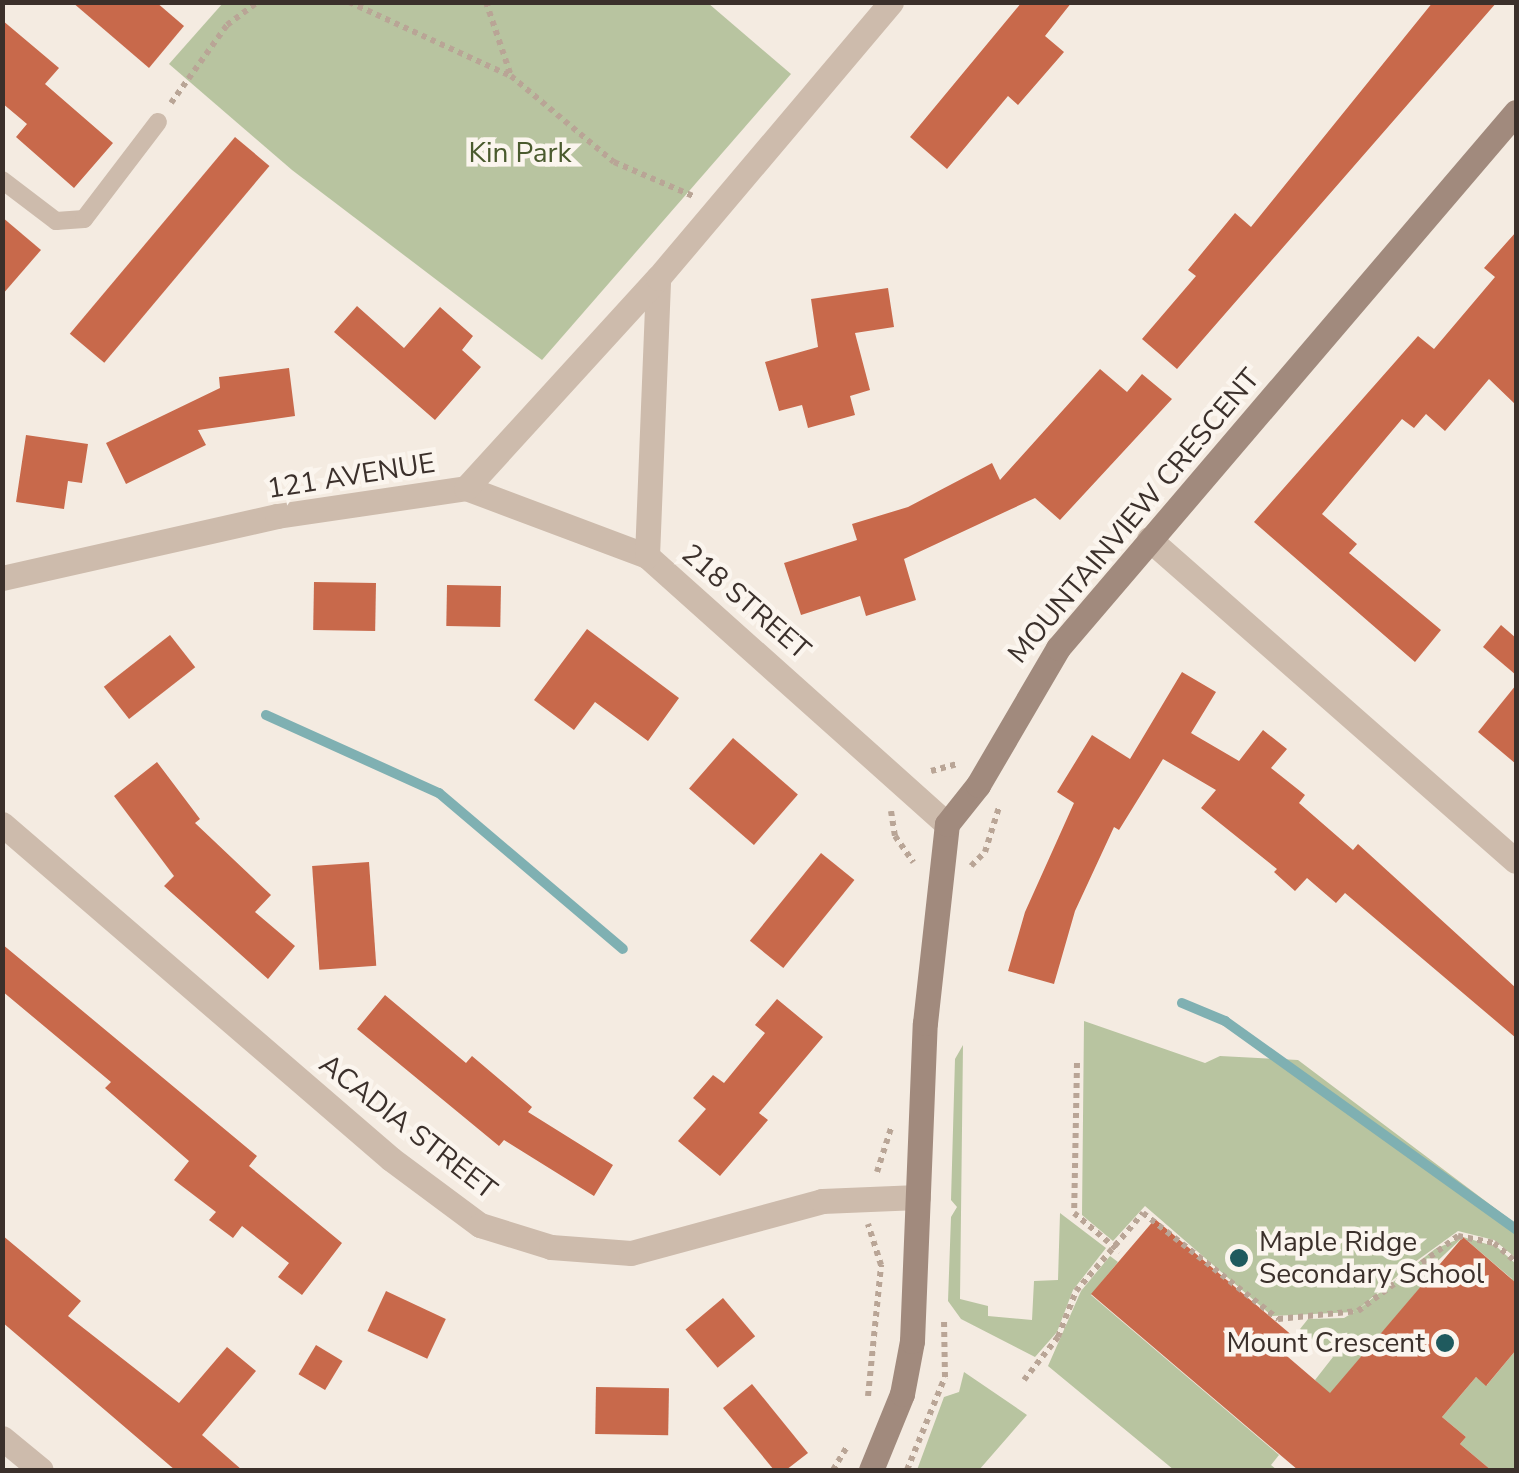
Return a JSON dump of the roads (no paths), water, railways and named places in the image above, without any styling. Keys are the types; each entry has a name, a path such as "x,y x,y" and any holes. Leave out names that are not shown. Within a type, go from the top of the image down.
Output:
{"street":[{"name":"121 AVENUE","path":"2,578 86,563 277,516 466,488 658,278 891,2"},
{"name":"MOUNTAINVIEW CRESCENT","path":"947,824 978,784 1043,668 1516,112"},
{"path":"647,556 658,278"},
{"name":"218 STREET","path":"466,488 647,556 947,824"},
{"path":"1149,539 1516,861"},
{"name":"ACADIA STREET","path":"2,824 391,1160 480,1225 551,1248 631,1253 822,1202 918,1197"},
{"path":"871,1470 909,1360 924,1023 947,824"},
{"path":"2,1438 40,1470"}],"lane":[{"path":"2,180 56,222 84,219 158,122"}],"waterway":[{"path":"266,715 439,793 623,949"},
{"path":"1182,1003 1225,1021 1516,1229"}],"place":[{"name":"Maple Ridge Secondary School","path":"1239,1258"},
{"name":"Mount Crescent","path":"1445,1343"}],"park label":[{"name":"Kin Park","path":"520,153"}]}
